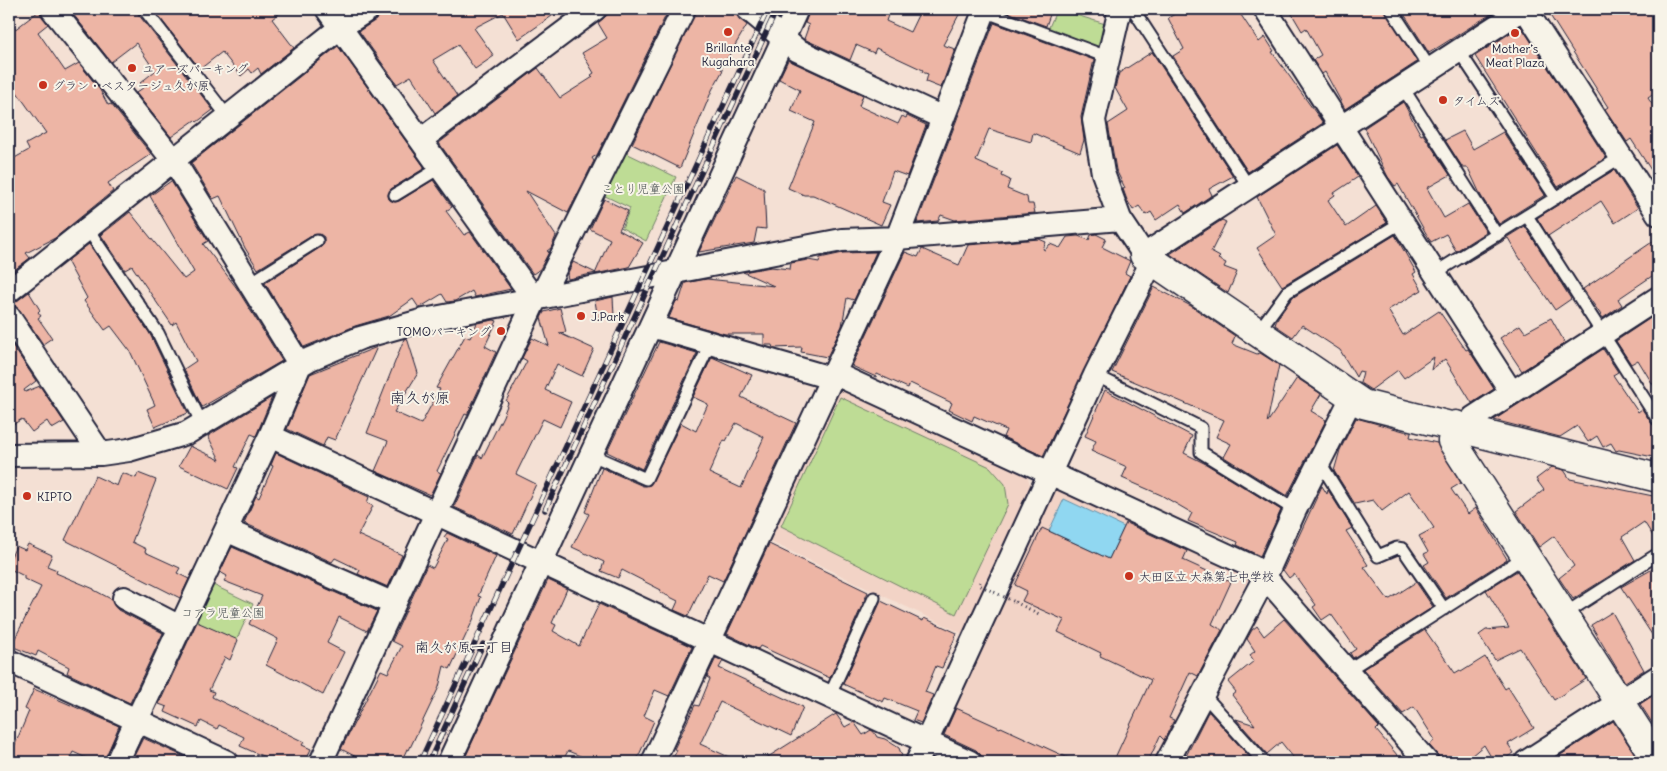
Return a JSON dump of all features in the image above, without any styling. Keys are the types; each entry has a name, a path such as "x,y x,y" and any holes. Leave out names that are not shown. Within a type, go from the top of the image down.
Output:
{"street":[{"path":"327,9 422,139 535,300"},
{"path":"9,291 341,27 369,9"},
{"path":"422,139 595,9"},
{"path":"321,762 535,300 545,289 684,9"},
{"path":"748,9 796,50 943,118"},
{"path":"450,762 797,9"},
{"path":"1120,9 1107,57 1094,120 1103,173 1120,219 1148,258 1363,404 1463,427 1658,478"},
{"path":"1266,9 1512,393"},
{"path":"921,752 1148,258 1250,187 1524,9 1658,214"},
{"path":"56,10 174,160 300,365"},
{"path":"653,762 898,238 984,10"},
{"path":"9,455 101,454 129,450 187,433 300,365 360,338 424,320 842,240 898,238 1120,219"},
{"path":"1658,298 1474,418 1463,427 1452,441 1658,762"},
{"path":"9,317 101,454"},
{"path":"650,326 834,377 842,377 1253,567 1265,577 1348,670 1427,762"},
{"path":"117,762 270,436 300,365"},
{"path":"1168,762 1265,577 1295,510 1352,397"},
{"path":"270,436 830,696 921,752 970,762"},
{"path":"226,530 394,604"},
{"path":"124,598 180,627"},
{"path":"9,661 227,762"},
{"path":"1526,762 1658,677"}],"lane":[{"path":"144,9 228,116"},
{"path":"1133,9 1250,187"},
{"path":"1391,9 1430,70"},
{"path":"984,10 1107,57"},
{"path":"1459,51 1556,198"},
{"path":"1403,88 1497,235"},
{"path":"1435,273 1621,157"},
{"path":"395,196 441,168"},
{"path":"1527,216 1658,420"},
{"path":"1257,333 1286,292 1402,222"},
{"path":"87,228 158,333 202,424"},
{"path":"249,284 317,241"},
{"path":"592,455 646,479 710,344"},
{"path":"1095,375 1201,428 1201,452 1295,510"},
{"path":"1320,461 1378,556 1397,548 1403,549 1444,609"},
{"path":"1563,614 1658,554"},
{"path":"1348,670 1526,556"},
{"path":"830,696 874,598"},
{"path":"1203,694 1264,762"}],"path":[{"path":"980,582 979,585 1039,614"}],"shaded area":[{"name":"大田区立 大森第七中学校","path":"839,387 1027,474 1030,485 986,585 1051,491 1060,487 1245,572 1248,580 1156,762 995,762 944,738 940,731 983,591 963,634 765,539"}],"green space":[{"path":"1057,9 1115,27 1107,57 1046,34"},
{"name":"ことり児童公園","path":"622,151 676,177 646,241 622,228 630,208 601,194"},
{"path":"840,397 990,467 1005,484 1008,504 956,614 781,526"},
{"name":"コアラ児童公園","path":"211,584 253,604 236,641 194,621"}],"water":[{"path":"1064,499 1124,527 1109,559 1049,531"}],"building":[{"path":"69,9 137,9 138,14 213,110 171,137 136,93 144,87 140,83 155,71 136,43 111,62"},
{"path":"153,9 285,9 272,19 294,48 261,74 258,68 252,73 249,69 241,76 222,52 200,69"},
{"path":"382,9 562,9 519,39 503,13 474,28 494,56 475,69 458,45 433,60 457,96 435,113 411,76 397,84 359,31 376,20"},
{"path":"614,9 669,9 597,155 592,158 594,161 568,213 526,191 556,236 551,248 547,251 549,252 540,269 533,274 439,143 538,68 560,98 593,77 591,75 594,73 582,53 607,38 598,23"},
{"path":"697,9 733,9 739,19 747,25 721,69 723,70 712,90 680,168 632,144"},
{"path":"810,9 890,9 886,21 910,32 921,9 962,9 943,45 955,49 941,88 926,82 928,74 922,72 923,70 876,48 874,53 856,45 850,60 804,39 809,25 805,23"},
{"path":"999,9 1052,9 1046,26"},
{"path":"1183,9 1237,9 1259,42 1265,37 1274,51 1272,52 1323,123 1248,172 1173,56 1184,49 1168,18"},
{"path":"1289,9 1384,9 1417,62 1345,109 1325,72 1322,74 1313,60 1321,55 1306,28 1302,31"},
{"path":"1412,9 1499,9 1429,53 1404,14"},
{"path":"1546,9 1650,9 1658,22 1658,91 1648,98 1658,113 1658,181 1631,139 1627,142 1605,109 1608,107"},
{"path":"39,11 48,24 38,32 65,71 79,63 100,90 108,105 111,104 151,154 108,183 113,191 55,238 26,253 30,258 9,274 9,161 29,150 26,144 46,133 9,81 9,34"},
{"path":"994,23 1094,60 1081,117 1084,140 1080,153 1033,133 1031,142 989,129 976,161 1003,173 1002,176 1010,180 1007,189 1027,197 1028,204 1033,204 1035,213 955,220 941,215 938,221 917,223"},
{"path":"1521,26 1606,158 1558,187 1475,56"},
{"path":"338,46 425,168 391,189 388,195 389,199 395,202 399,201 433,180 452,207 446,211 464,235 470,232 511,289 475,297 472,291 455,301 447,302 442,294 419,308 413,299 389,316 355,326 304,347 265,283 321,247 324,244 324,237 320,234 313,235 258,269 245,248 220,196 213,199 191,163"},
{"path":"1152,52 1233,176 1209,189 1212,195 1185,213 1180,204 1156,220 1151,212 1146,215 1139,206 1133,210 1127,200 1123,189 1125,188 1116,170 1108,124 1128,111 1115,88 1119,73"},
{"path":"788,60 863,95 859,106 898,124 902,116 906,118 907,116 926,125 907,176 893,171 882,202 890,205 881,225 813,195 804,195 788,188 815,122 791,111 800,90 779,79"},
{"path":"1403,102 1421,135 1423,134 1450,175 1427,188 1444,218 1468,204 1486,232 1456,251 1446,234 1431,242 1398,184 1395,186 1388,177 1364,128"},
{"path":"1463,131 1473,149 1503,132 1545,195 1499,224 1481,196 1468,168 1463,168 1445,140"},
{"path":"1337,145 1358,177 1334,193 1335,195 1328,200 1346,227 1376,206 1387,223 1282,286 1257,248 1276,235 1257,197"},
{"path":"1614,170 1638,208 1615,223 1601,201 1548,236 1537,218"},
{"path":"736,175 764,189 766,229 757,228 754,243 699,252"},
{"path":"171,181 208,241 203,244 236,287 282,361 202,407 184,369 196,361 176,322 172,325 132,266 125,270 101,235 130,212 184,279 194,272 150,196"},
{"path":"604,199 628,211 619,230 643,243 629,267 595,274 610,239 590,229"},
{"path":"1222,220 1226,222 1211,252 1220,257 1218,259 1226,263 1224,267 1237,272 1228,293 1170,254"},
{"path":"1525,226 1571,299 1555,310 1508,238 1464,264"},
{"path":"1096,234 1106,239 1102,247 1130,261 1125,273 1130,276 1043,456 1003,437 1006,430 974,416 972,421 949,410 952,403 910,383 908,388 877,374 876,377 852,366 905,252 918,257 922,249 959,265 968,245 1039,239 1046,242 1043,249 1045,250 1050,244 1060,248 1067,237 1078,236 1089,240 1091,235"},
{"path":"1395,235 1416,272 1413,274 1422,290 1388,310 1403,335 1439,311 1466,350 1468,349 1494,389 1472,403 1445,359 1431,370 1434,357 1404,378 1398,370 1371,390 1360,383 1363,372 1359,371 1356,377 1340,350 1302,325 1293,337 1275,325 1277,319 1292,298"},
{"path":"1658,238 1658,272 1618,299 1622,305 1603,318 1583,289"},
{"path":"89,244 149,332 188,413 155,427 147,409 155,405 130,351 111,326 105,330 84,301 87,298 67,261"},
{"path":"876,252 854,300 847,298 842,326 827,357 801,352 802,347 773,348 772,345 764,345 764,334 725,334 669,318 676,301 679,302 685,283 707,279 774,286 743,272 771,267 790,269 791,263 808,260 819,262 820,258 843,253"},
{"path":"573,262 596,273 568,279 567,275"},
{"path":"1154,287 1191,306 1235,336 1232,344 1257,354 1260,353 1279,365 1267,423 1297,378 1321,394 1311,411 1326,420 1287,496 1224,457 1231,444 1216,437 1224,420 1112,372"},
{"path":"29,292 40,310 38,312 41,316 38,318 52,338 43,344 20,310 9,304 17,301"},
{"path":"613,297 614,316 598,319 595,301"},
{"path":"560,308 566,332 559,333 594,349 582,376 557,364 545,390 571,402 560,427 543,419 516,474 536,484 513,534 454,507 478,455 482,458 503,416 508,403 506,401 527,361 522,358 532,338 549,346 541,318 544,312"},
{"path":"1658,313 1658,393 1638,360 1631,364 1616,341"},
{"path":"1551,318 1565,343 1522,371 1500,338 1520,325 1525,332"},
{"path":"497,321 485,346 496,352 467,415 465,414 437,471 441,473 430,495 375,471 388,441 367,433 404,339 407,338 418,373 394,412 421,424 440,389 436,388 465,336 470,338 477,323"},
{"path":"9,340 36,381 24,390 25,392 40,386 64,422 52,429 47,421 32,432 22,419 9,427"},
{"path":"659,342 697,353 642,469 607,452"},
{"path":"377,347 335,440 327,437 323,446 287,429 310,374"},
{"path":"1603,349 1618,372 1613,375 1638,412 1642,409 1652,424 1658,427 1658,458 1616,451 1611,443 1603,447 1597,436 1588,442 1577,426 1560,437 1494,420"},
{"path":"712,357 752,375 741,397 796,423 723,581 708,574 688,616 674,610 678,601 660,592 661,590 622,570 618,578 601,571 604,562 572,547 589,514 585,512 602,468 643,486 650,485 681,423 696,431 708,404 693,397","holes":["736,423 764,437 741,488 709,473 724,440 726,441"]},
{"path":"1105,390 1192,436 1184,453 1206,464 1281,510 1260,556 1237,545 1238,542 1188,521 1192,513 1161,495 1122,478 1127,467 1091,451 1096,441 1085,436"},
{"path":"272,397 256,436 251,434 235,467 238,468 228,489 179,466 190,446 220,460 208,436"},
{"path":"1356,418 1411,433 1410,437 1437,443 1461,483 1451,489 1468,514 1476,508 1507,559 1446,598 1424,565 1429,562 1424,554 1428,552 1419,536 1434,528 1409,491 1382,511 1373,500 1355,504 1334,471 1340,450"},
{"path":"276,453 369,497 367,503 373,506 358,535 402,555 388,587 358,574 360,570 335,558 332,562 244,523 256,496 259,498 273,466 271,465"},
{"path":"1552,467 1564,470 1570,479 1658,497 1658,544 1644,522 1622,537 1635,560 1573,599 1559,578 1574,566 1554,536 1539,547 1516,511 1544,490 1536,479"},
{"path":"122,473 136,478 138,473 156,480 132,542 146,549 145,552 180,568 177,573 189,579 180,598 65,540 95,476 117,486"},
{"path":"1322,486 1327,494 1328,490 1352,528 1346,531 1368,565 1364,567 1387,598 1390,599 1416,582 1433,607 1353,658 1350,653 1356,649 1331,614 1322,620 1313,607 1316,605 1294,574 1289,578 1283,570"},
{"path":"1126,523 1187,551 1183,560 1231,582 1212,624 1222,630 1198,676 1190,672 1169,718 1174,720 1164,740 1160,736 1148,762 1113,762 1151,680 1100,656 1101,653 1058,632 1064,620 1022,601 1027,591 1015,585 1042,528 1109,559"},
{"path":"447,533 496,556 478,596 481,597 473,620 450,669 444,666 439,687 409,750 407,749 401,762 366,762 341,749 381,670 388,673 402,646 392,641 427,565 433,568 448,539 444,537"},
{"path":"28,544 52,555 47,566 57,570 56,573 94,589 111,599 118,610 163,633 130,703 67,673 69,667 38,651 36,656 11,646 41,587 24,579 24,576 10,569 10,559 16,546 25,550"},
{"path":"769,544 868,592 830,678 760,646 758,649 727,634"},
{"path":"232,547 377,611 367,631 339,617 327,643 344,652 323,695 266,665 278,639 249,624 262,596 224,581 227,576 220,572"},
{"path":"1658,566 1658,644 1621,587"},
{"path":"1517,571 1586,679 1554,700 1520,648 1495,660 1479,635 1486,630 1509,628 1486,590"},
{"path":"548,580 567,589 552,623 556,625 553,631 579,646 599,604 692,647 669,696 655,690 644,716 654,721 636,762 595,762 568,751 562,762 463,762"},
{"path":"881,601 923,621 924,618 957,633 942,668 936,666 925,692 933,695 921,723 913,720 917,711 885,698 883,702 843,684"},
{"path":"1612,612 1644,670 1625,682 1591,625"},
{"path":"1284,619 1379,727 1376,730 1403,762 1297,762 1281,742 1267,754 1236,719 1255,725 1232,695 1236,692 1228,682 1254,661 1250,655 1255,651 1247,639 1252,630 1257,626 1264,636"},
{"path":"197,622 238,640 230,660 225,657 209,690 214,692 212,697 304,742 302,745 311,749 305,762 281,762 269,759 240,746 244,737 219,725 217,729 201,721 198,727 165,712 167,707 159,704"},
{"path":"1425,630 1455,673 1460,670 1461,672 1485,657 1505,689 1508,687 1534,728 1508,744 1514,753 1499,762 1494,762 1484,745 1464,762 1444,762 1429,745 1435,740 1414,707 1403,714 1363,669"},
{"path":"716,658 723,661 719,668 803,707 791,736 720,702 700,744 740,762 671,762 677,750 674,749 695,705 699,706 710,679 707,677"},
{"path":"34,689 119,726 104,762 95,762 73,752 68,762 17,762 9,759 29,711 25,709"},
{"path":"1657,693 1658,696 1658,732 1640,704"},
{"path":"956,708 1077,762 983,762 981,755 976,750 944,735"},
{"path":"1209,712 1254,762 1183,762"},
{"path":"836,714 845,727 854,722 863,735 871,730 877,737 885,739 899,748 902,756 892,762 760,762"},
{"path":"1613,721 1640,762 1550,762"},
{"path":"143,738 196,762 131,762"}],"railway":[{"path":"420,762 768,9"},
{"path":"545,510 777,9"},
{"path":"429,762 483,644"}],"place":[{"name":"Brillante Kugahara","path":"728,32"},
{"name":"Mother's Meat Plaza","path":"1515,33"},
{"name":"ユアーズパーキング","path":"132,68"},
{"name":"グラン・ベスタージュ久が原","path":"43,85"},
{"name":"タイムズ","path":"1443,100"},
{"name":"J.Park","path":"581,316"},
{"name":"TOMOパーキング","path":"501,331"},
{"name":"KIPTO","path":"27,496"},
{"name":"大田区立 大森第七中学校","path":"1129,576"}],"district":[{"name":"南久が原","path":"420,397"},
{"name":"南久が原一丁目","path":"464,647"}]}
